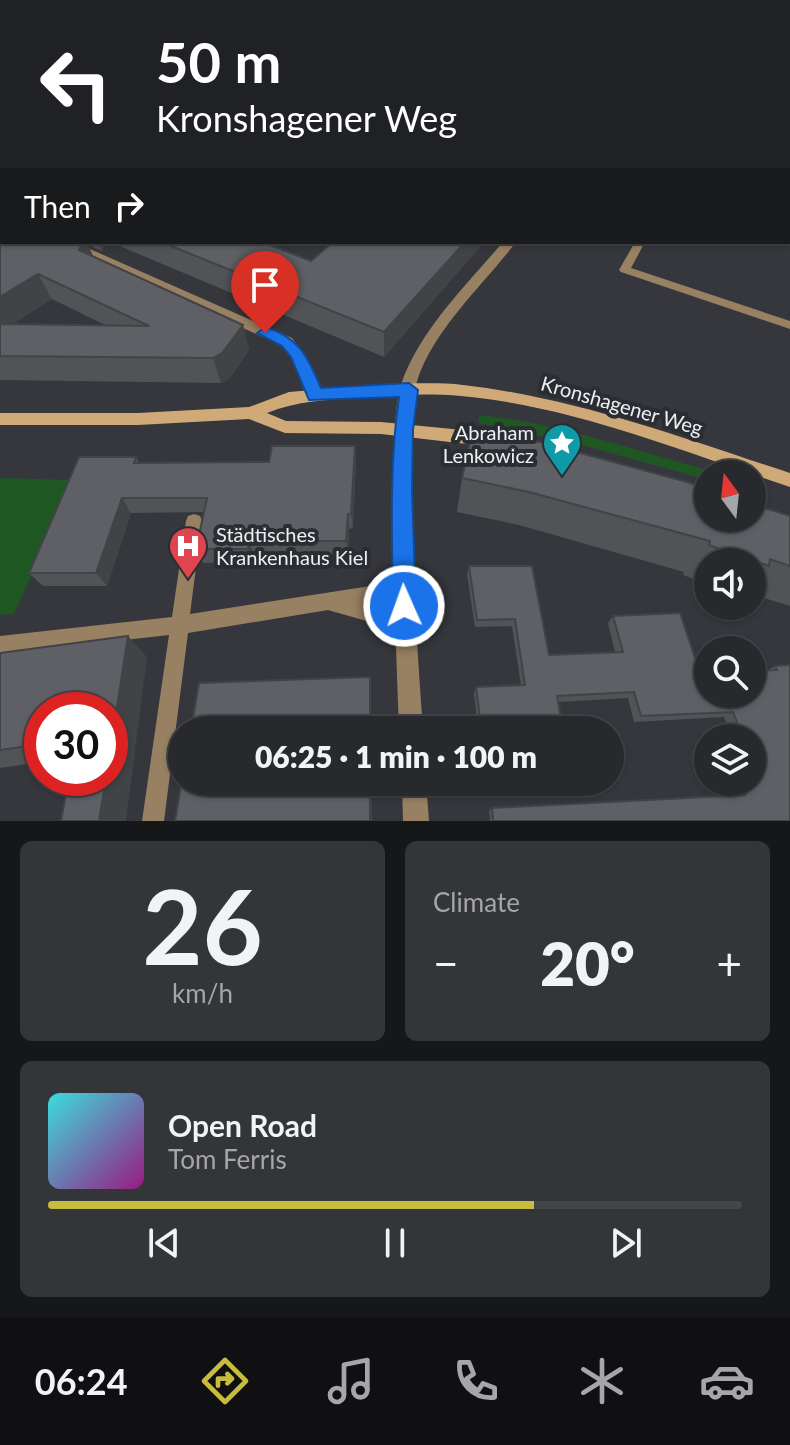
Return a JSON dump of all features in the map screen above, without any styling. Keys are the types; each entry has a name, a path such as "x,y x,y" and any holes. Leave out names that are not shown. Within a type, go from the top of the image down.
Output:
{"main road":[{"name":"Kronshagener Weg","path":"0,419 138,419 250,413 289,398 315,395 460,390 565,408 790,480"},
{"name":"Kronshagener Weg","path":"250,413 285,427 404,430 516,443"}],"street":[{"path":"68,244 287,342 298,354 315,395"},
{"path":"410,716 403,589 404,430 411,377 426,348 508,244"},
{"path":"415,796 416,821"}],"lane":[{"path":"639,244 625,270 790,325"},
{"path":"153,821 194,521"},
{"path":"0,645 179,625 403,589"},
{"path":"327,601 405,623"}],"green space":[{"path":"479,415 572,432 694,466 694,476 571,442 479,423"},
{"path":"0,478 74,480 14,614 0,615"}],"building":[{"path":"0,244 82,244 79,250 243,325 222,353 213,358 0,356 0,324 149,326 38,274 0,297"},
{"path":"166,244 267,244 311,261 331,244 463,244 384,332"},
{"path":"473,429 536,441 694,484 694,532 766,532 766,508 790,516 790,566 770,559 769,566 766,565 766,548 718,548 709,545 710,541 529,492 462,478"},
{"path":"272,446 355,446 351,514 348,514 346,541 249,541 248,549 196,549 207,498 122,498 96,573 29,573 79,457 136,457 134,463 269,462"},
{"path":"469,566 532,566 549,655 623,652 613,616 680,613 694,655 694,708 766,708 766,670 790,665 790,821 493,821 492,808 766,796 766,724 738,724 733,712 641,716 634,692 557,696 561,716 480,716 476,687 525,685 515,619 477,620"},
{"path":"128,636 119,692 24,692 24,747 0,750 0,653"},
{"path":"370,677 370,716 193,716 199,683"},
{"path":"66,796 103,796 99,821 61,821"},
{"path":"179,796 370,796 370,821 175,821"}],"place":[{"name":"Abraham Lenkowicz","path":"562,477"},
{"name":"Städtisches Krankenhaus Kiel","path":"188,580"}],"route":[{"path":"265,333 287,342 298,354 315,395 409,390 402,491 404,606"}]}
